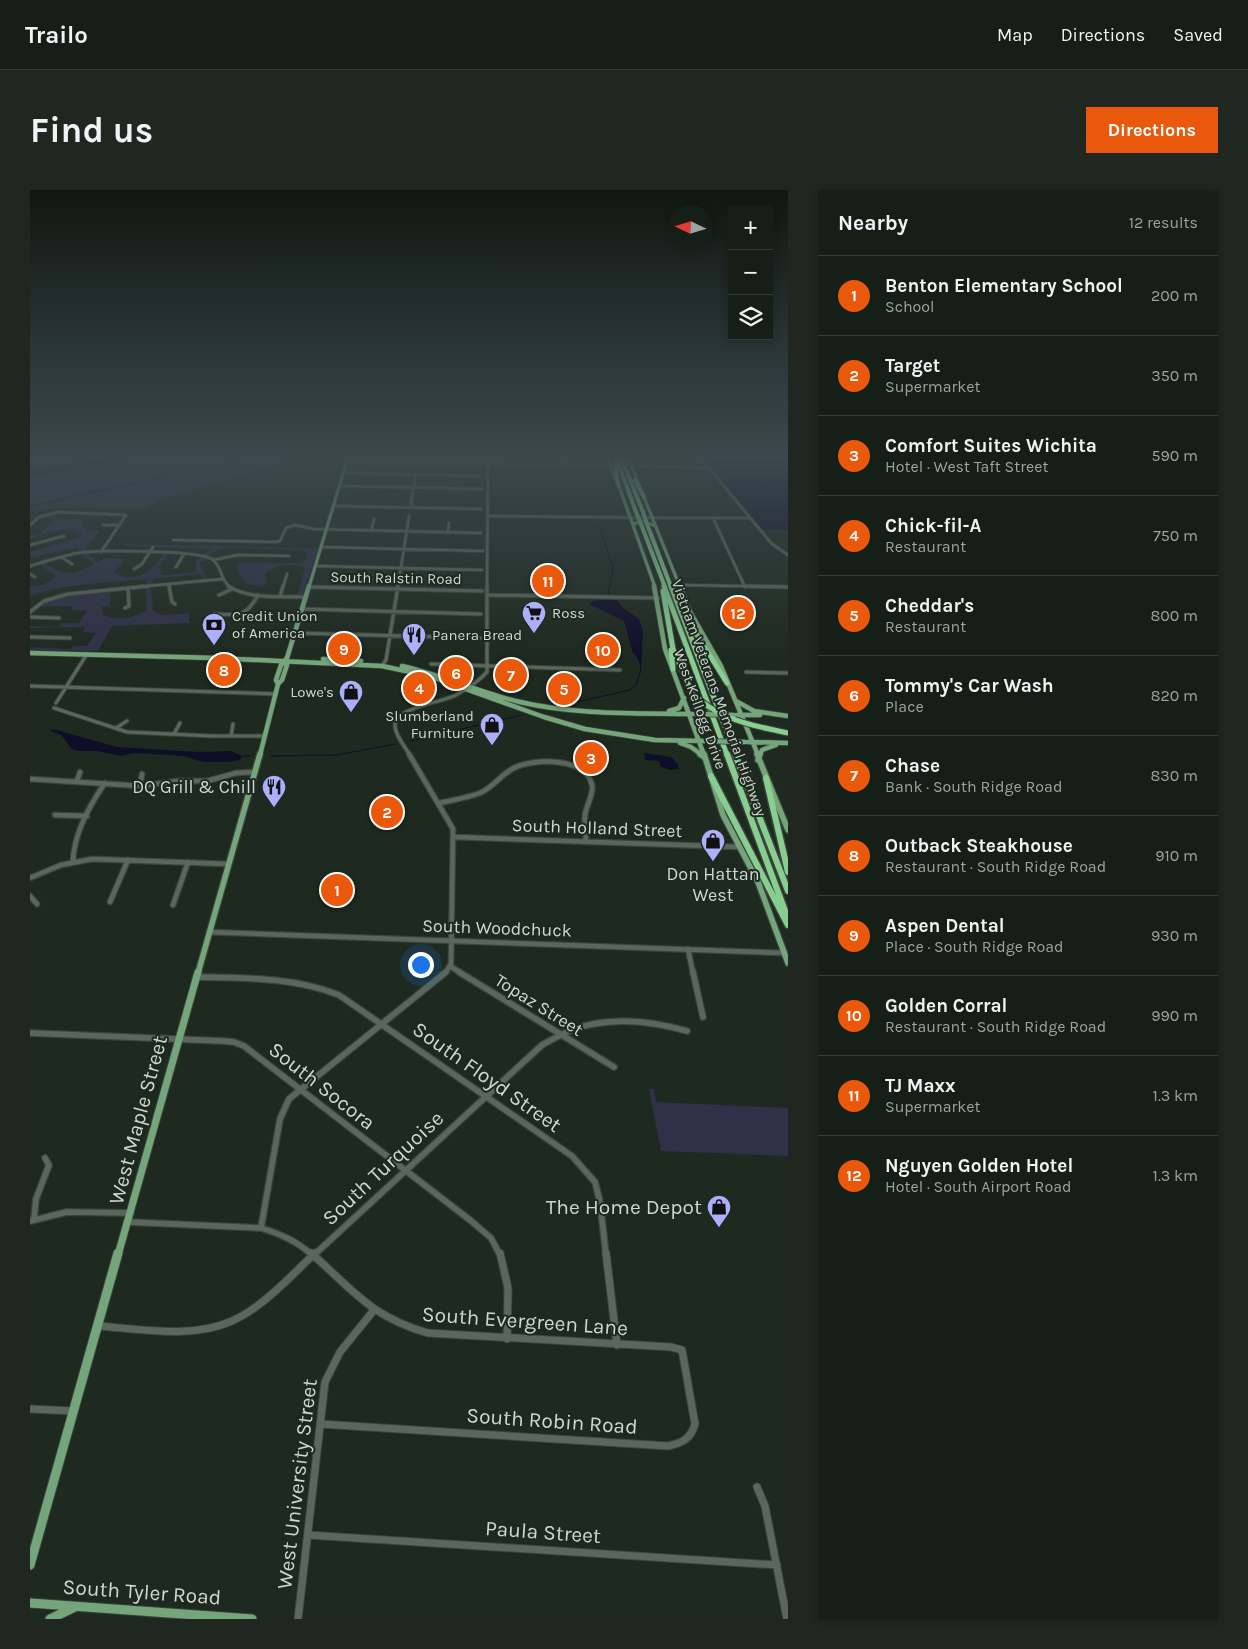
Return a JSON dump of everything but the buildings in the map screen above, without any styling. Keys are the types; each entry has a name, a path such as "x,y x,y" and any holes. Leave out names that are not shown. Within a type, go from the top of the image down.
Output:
{"highway":[{"name":"Vietnam Veterans Memorial Highway","path":"641,524 788,919"},
{"name":"Vietnam Veterans Memorial Highway","path":"647,524 788,891"},
{"path":"661,577 673,669"},
{"path":"679,606 727,683"},
{"path":"670,638 692,692 700,700 719,713 788,733"},
{"path":"711,776 788,925"},
{"path":"766,778 788,872"}],"main road":[{"name":"West Maple Street","path":"30,1566 33,1549 129,1217 278,684 282,680 287,665 285,661 329,524"},
{"name":"West Kellogg Drive","path":"633,524 658,598 663,641 684,698 693,714 723,815 758,882 788,963"},
{"name":"West Kellogg Drive","path":"654,524 689,610 717,657 748,742 780,808 788,830"},
{"path":"30,653 383,665 516,701 552,708 639,713 788,716"},
{"path":"468,687 585,729 685,745 698,751 705,758"},
{"path":"639,713 676,710 682,704 684,698"},
{"path":"733,699 741,706 754,712 788,716"},
{"path":"655,740 788,743"},
{"path":"758,760 760,753 765,748 788,743"},
{"name":"South Tyler Road","path":"30,1603 252,1619"},
{"path":"50,1619 78,1606"}],"street":[{"path":"371,530 373,524"},
{"path":"383,665 390,636 408,524"},
{"path":"448,532 449,524"},
{"path":"261,1228 280,1119 289,1099 300,1088 447,971 450,966 453,954 454,838 450,821 395,729 397,718 409,709 443,701 486,674 488,524"},
{"path":"716,524 745,586"},
{"path":"754,524 771,543 788,555"},
{"path":"103,525 120,525"},
{"path":"101,552 120,525"},
{"path":"173,540 276,542 280,541 284,530 290,526 327,530 481,533"},
{"path":"30,545 64,536"},
{"path":"134,569 142,564 153,547"},
{"path":"322,547 482,551"},
{"path":"30,566 84,552 199,555 219,564 222,579 232,589 258,595 306,596"},
{"path":"176,568 184,554"},
{"path":"213,560 238,555 289,556"},
{"path":"61,557 72,564"},
{"path":"316,566 482,570"},
{"path":"30,574 35,578"},
{"path":"280,596 287,574"},
{"path":"30,612 44,600 60,595 222,579"},
{"path":"170,584 172,602 175,604"},
{"path":"679,585 788,587"},
{"name":"South Ralstin Road","path":"309,587 482,591"},
{"path":"125,608 129,606 128,588"},
{"path":"219,594 232,589"},
{"path":"214,614 239,614 247,612 258,595"},
{"path":"488,595 658,598"},
{"path":"302,609 481,614"},
{"path":"247,612 253,614"},
{"path":"30,617 59,618"},
{"path":"295,633 480,638"},
{"path":"30,637 70,638"},
{"path":"56,703 87,654"},
{"path":"431,664 620,670"},
{"path":"746,672 788,673"},
{"path":"30,686 276,694"},
{"path":"54,708 135,733 265,736"},
{"path":"116,728 126,721"},
{"path":"174,734 180,723"},
{"path":"231,736 232,724"},
{"path":"439,803 462,799 483,792 497,783 510,770 528,762 551,761 578,768 587,776 592,787 585,820 586,842"},
{"path":"77,781 80,772"},
{"path":"30,779 140,786 178,781 207,781 236,773 254,772"},
{"path":"140,786 142,774"},
{"path":"207,781 208,787"},
{"path":"73,861 75,843 87,816 106,783"},
{"path":"55,815 87,816"},
{"name":"South Holland Street","path":"454,838 739,847"},
{"path":"30,878 73,861 92,859 228,864"},
{"path":"110,902 128,860"},
{"path":"173,904 188,862"},
{"path":"30,896 37,904"},
{"name":"South Woodchuck","path":"209,932 784,953"},
{"path":"688,949 703,1017"},
{"name":"Topaz Street","path":"450,966 614,1067"},
{"name":"South Floyd Street","path":"196,978 303,982 324,987 339,995 572,1156 595,1182 600,1202 617,1345"},
{"name":"South Turquoise","path":"98,1326 186,1330 210,1328 230,1322 252,1310 542,1045 577,1028 616,1023 660,1024 687,1031"},
{"name":"South Socora","path":"30,1033 234,1042 244,1046 470,1220 492,1240 502,1256 507,1274 507,1339"},
{"path":"32,1220 36,1199 49,1164 45,1158"},
{"name":"South Evergreen Lane","path":"32,1220 69,1211 261,1228 282,1234 302,1245 374,1310 397,1324 428,1333 671,1347 682,1350"},
{"name":"West University Street","path":"298,1619 325,1382 332,1362 340,1348 374,1310"},
{"name":"South Robin Road","path":"320,1424 668,1446 683,1444 693,1435 695,1424 682,1350"},
{"path":"30,1409 74,1411"},
{"path":"757,1487 765,1506 787,1619"},
{"name":"Paula Street","path":"308,1535 776,1565"}],"shaded area":[{"path":"49,524 82,524 90,531 100,531 84,551 81,552 78,547 30,558 30,552 81,537 82,534 76,531 63,530 30,539 30,536 41,533"},
{"path":"757,524 788,524 788,530 762,529"},
{"path":"126,544 318,548 303,594 297,595 305,568 301,566 290,565 269,571 265,574 267,581 264,587 246,584 237,569 238,562 300,563 308,557 307,553 300,550 223,548 205,556 202,555 212,549 124,546"},
{"path":"87,553 97,562 105,558 126,559 114,572 128,577 142,575 154,566 163,554 168,554 159,567 162,575 192,573 196,570 196,561 201,557 208,560 199,562 207,579 204,580 201,574 153,579 153,585 147,585 147,579 88,584 58,588 30,596 30,586 44,584 55,576 40,564 44,563 63,572 80,571 94,564 82,554"},
{"path":"151,587 153,611 163,615 189,613 189,623 112,626 98,651 30,650 30,647 71,649 73,646 87,646 96,633 83,632 85,627 30,628 30,626 59,627 62,623 79,623 87,611 71,610 73,606 36,607 44,602 72,595 110,591 110,606 102,607 103,615 114,618 126,618 147,610 146,588"},
{"path":"617,600 623,608 639,619 643,631 641,671 638,658 633,653 624,621 589,604 592,601"},
{"path":"53,729 117,747 199,752 230,751 242,756 240,760 229,762 203,762 184,756 134,753 121,756 97,751 77,751 72,749 61,735 50,731"},
{"path":"644,753 671,757 678,764 679,769 670,770 661,767 659,761 645,760"},
{"path":"649,1089 654,1089 656,1102 788,1108 788,1156 661,1151"}],"waterway":[{"path":"599,524 613,569 608,596"},
{"path":"577,702 630,690 636,685 641,670"},
{"path":"410,741 522,715"},
{"path":"271,756 336,755 396,744"},
{"path":"242,756 250,756"}],"place":[{"name":"TJ Maxx","path":"548,581"},
{"name":"Nguyen Golden Hotel","path":"738,613"},
{"name":"Ross","path":"534,634"},
{"name":"Credit Union of America","path":"214,646"},
{"name":"Aspen Dental","path":"344,649"},
{"name":"Golden Corral","path":"603,650"},
{"name":"Panera Bread","path":"414,656"},
{"name":"Outback Steakhouse","path":"224,670"},
{"name":"Tommy's Car Wash","path":"456,673"},
{"name":"Chase","path":"511,675"},
{"name":"Chick-fil-A","path":"419,688"},
{"name":"Cheddar's","path":"564,689"},
{"name":"Lowe's","path":"351,713"},
{"name":"Slumberland Furniture","path":"492,746"},
{"name":"Comfort Suites Wichita","path":"591,758"},
{"name":"DQ Grill & Chill","path":"274,808"},
{"name":"Target","path":"387,812"},
{"name":"Don Hattan West","path":"713,862"},
{"name":"Benton Elementary School","path":"337,890"},
{"name":"The Home Depot","path":"719,1228"}]}
